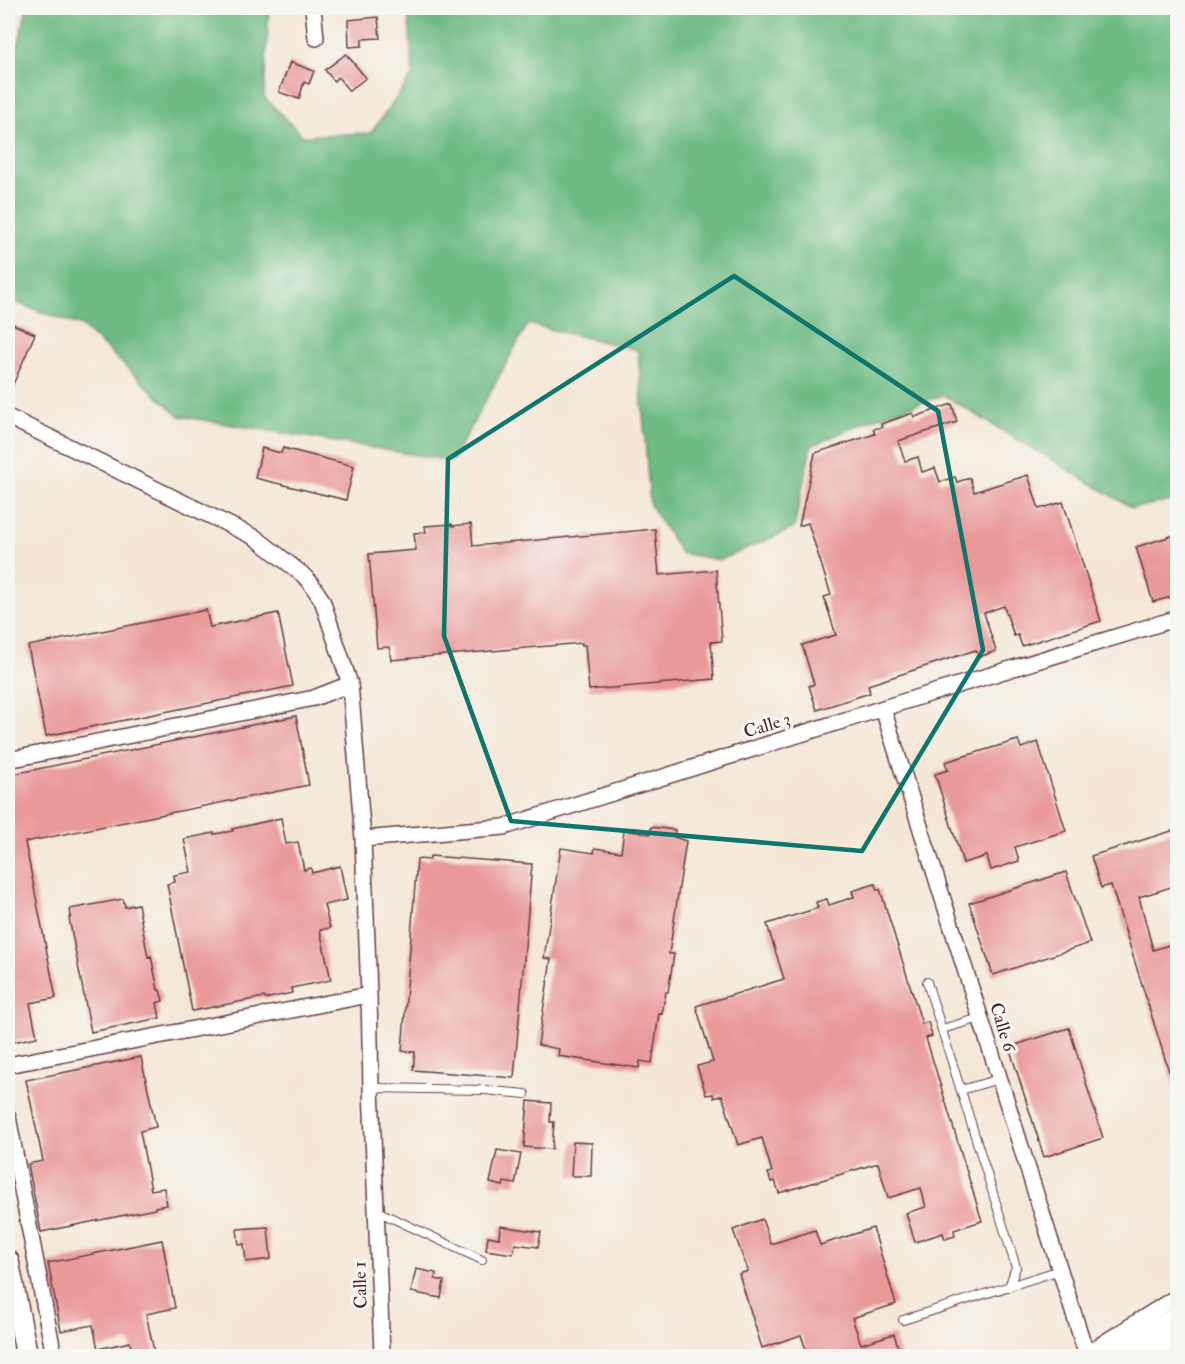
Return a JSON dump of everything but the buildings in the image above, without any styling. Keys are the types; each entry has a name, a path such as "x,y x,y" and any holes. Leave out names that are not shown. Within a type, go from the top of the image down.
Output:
{"main road":[{"path":"1115,1356 1178,1319"},
{"path":"1153,1356 1178,1342"}],"street":[{"path":"313,8 316,38"},
{"name":"Calle 1","path":"8,417 256,538 310,582 322,600 350,684 363,839 382,1353 379,1356"},
{"name":"Calle 3","path":"363,839 504,827 883,709 1176,623"},
{"path":"8,760 314,698 350,684"},
{"name":"Calle 6","path":"883,709 1085,1356"},
{"path":"8,1065 369,995"},
{"path":"8,1117 54,1356"},
{"path":"8,1261 27,1356"},
{"path":"1085,1356 1178,1296"}],"lane":[{"path":"927,982 1016,1267 1008,1287"},
{"path":"942,1029 980,1018"},
{"path":"962,1090 999,1079"},
{"path":"371,1088 485,1090 525,1094"},
{"path":"377,1211 482,1260"},
{"path":"903,1320 1060,1270"}],"highlighted area":[{"path":"734,276 938,411 983,650 862,851 511,821 444,636 448,459"}],"green space":[{"path":"27,8 269,8 264,97 303,136 371,133 413,75 408,8 1177,8 1177,500 1132,508 943,395 870,420 811,446 794,528 720,560 681,553 650,505 638,350 528,324 452,461 179,416 82,326 8,300 8,87"}]}
